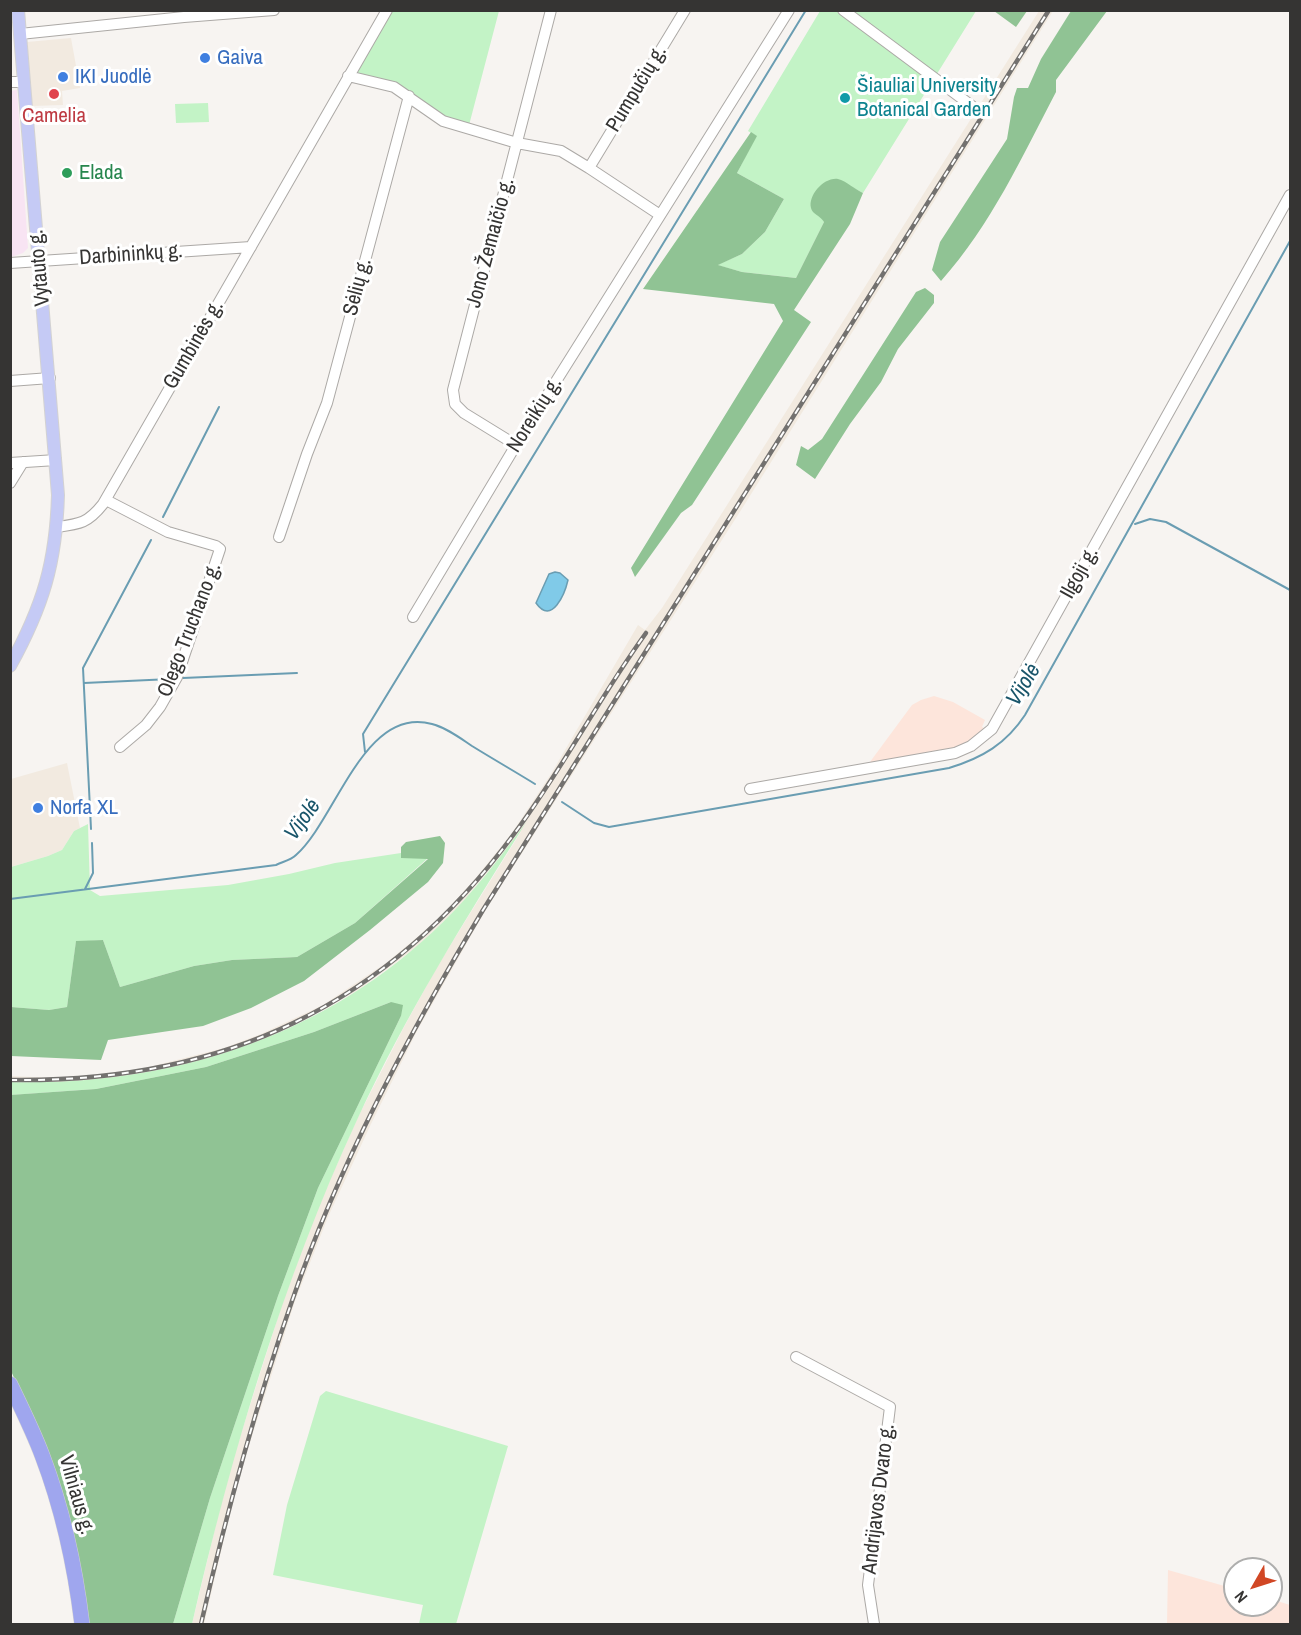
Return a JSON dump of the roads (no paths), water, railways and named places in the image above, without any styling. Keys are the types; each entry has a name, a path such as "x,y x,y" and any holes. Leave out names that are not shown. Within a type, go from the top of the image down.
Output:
{"highway":[{"name":"Vilniaus g.","path":"10,1384 42,1455 62,1515 75,1573 82,1624"},
{"name":"Vilniaus g.","path":"10,1404 32,1454 56,1527 69,1580 74,1624"}],"main road":[{"name":"Vytauto g.","path":"18,10 50,378 56,460 57,527"},
{"path":"10,666 41,604 54,553 57,527"}],"street":[{"path":"20,34 183,14 274,10"},
{"name":"Gumbinės g.","path":"57,527 84,522 97,512 106,500 387,10"},
{"name":"Jono Žemaičio g.","path":"516,445 464,413 455,404 453,390 551,10"},
{"name":"Pumpučių g.","path":"589,168 685,10"},
{"name":"Noreikių g.","path":"413,616 516,445 789,10"},
{"path":"843,10 972,106"},
{"path":"348,76 394,87 443,122 517,143 561,152 660,215"},
{"path":"10,82 24,82"},
{"name":"Sėlių g.","path":"279,537 327,403 409,96"},
{"name":"Ilgoji g.","path":"750,789 955,753 971,746 992,729 1290,195"},
{"name":"Darbininkų g.","path":"10,263 251,247"},
{"path":"10,381 50,378"},
{"path":"10,463 56,460"},
{"path":"10,483 22,462"},
{"name":"Olego Truchano g.","path":"106,500 168,532 220,549 177,677 160,707 146,725 120,747"},
{"name":"Andrijavos Dvaro g.","path":"796,1357 890,1407 868,1584 874,1624"}],"water":[{"path":"555,572 568,580 557,605 547,611 536,603 549,574"}],"waterway":[{"path":"365,752 363,734 806,10"},
{"name":"Vijolė","path":"562,802 594,823 609,827 949,768 972,760 992,749 1010,734 1025,715 1290,241"},
{"path":"163,517 219,407"},
{"path":"1135,524 1150,519 1166,522 1290,590"},
{"path":"91,829 83,668 151,540"},
{"path":"183,678 297,673"},
{"path":"84,683 171,679"},
{"name":"Vijolė","path":"10,899 276,865 289,860 311,839 354,769 370,748 388,732 408,723 432,724 443,728 535,784"},
{"path":"85,889 93,873 92,843"}],"railway":[{"path":"201,1624 242,1461 292,1301 331,1200 402,1052 483,910 1049,10"},
{"path":"10,1080 88,1077 161,1067 230,1049 294,1023 355,988 412,945 465,894 532,810 646,633"}],"place":[{"name":"Gaiva","path":"205,58"},
{"name":"IKI Juodlė","path":"63,77"},
{"name":"Camelia","path":"54,94"},
{"name":"Šiauliai University Botanical Garden","path":"845,98"},
{"name":"Elada","path":"67,173"},
{"name":"Norfa XL","path":"38,808"}]}
